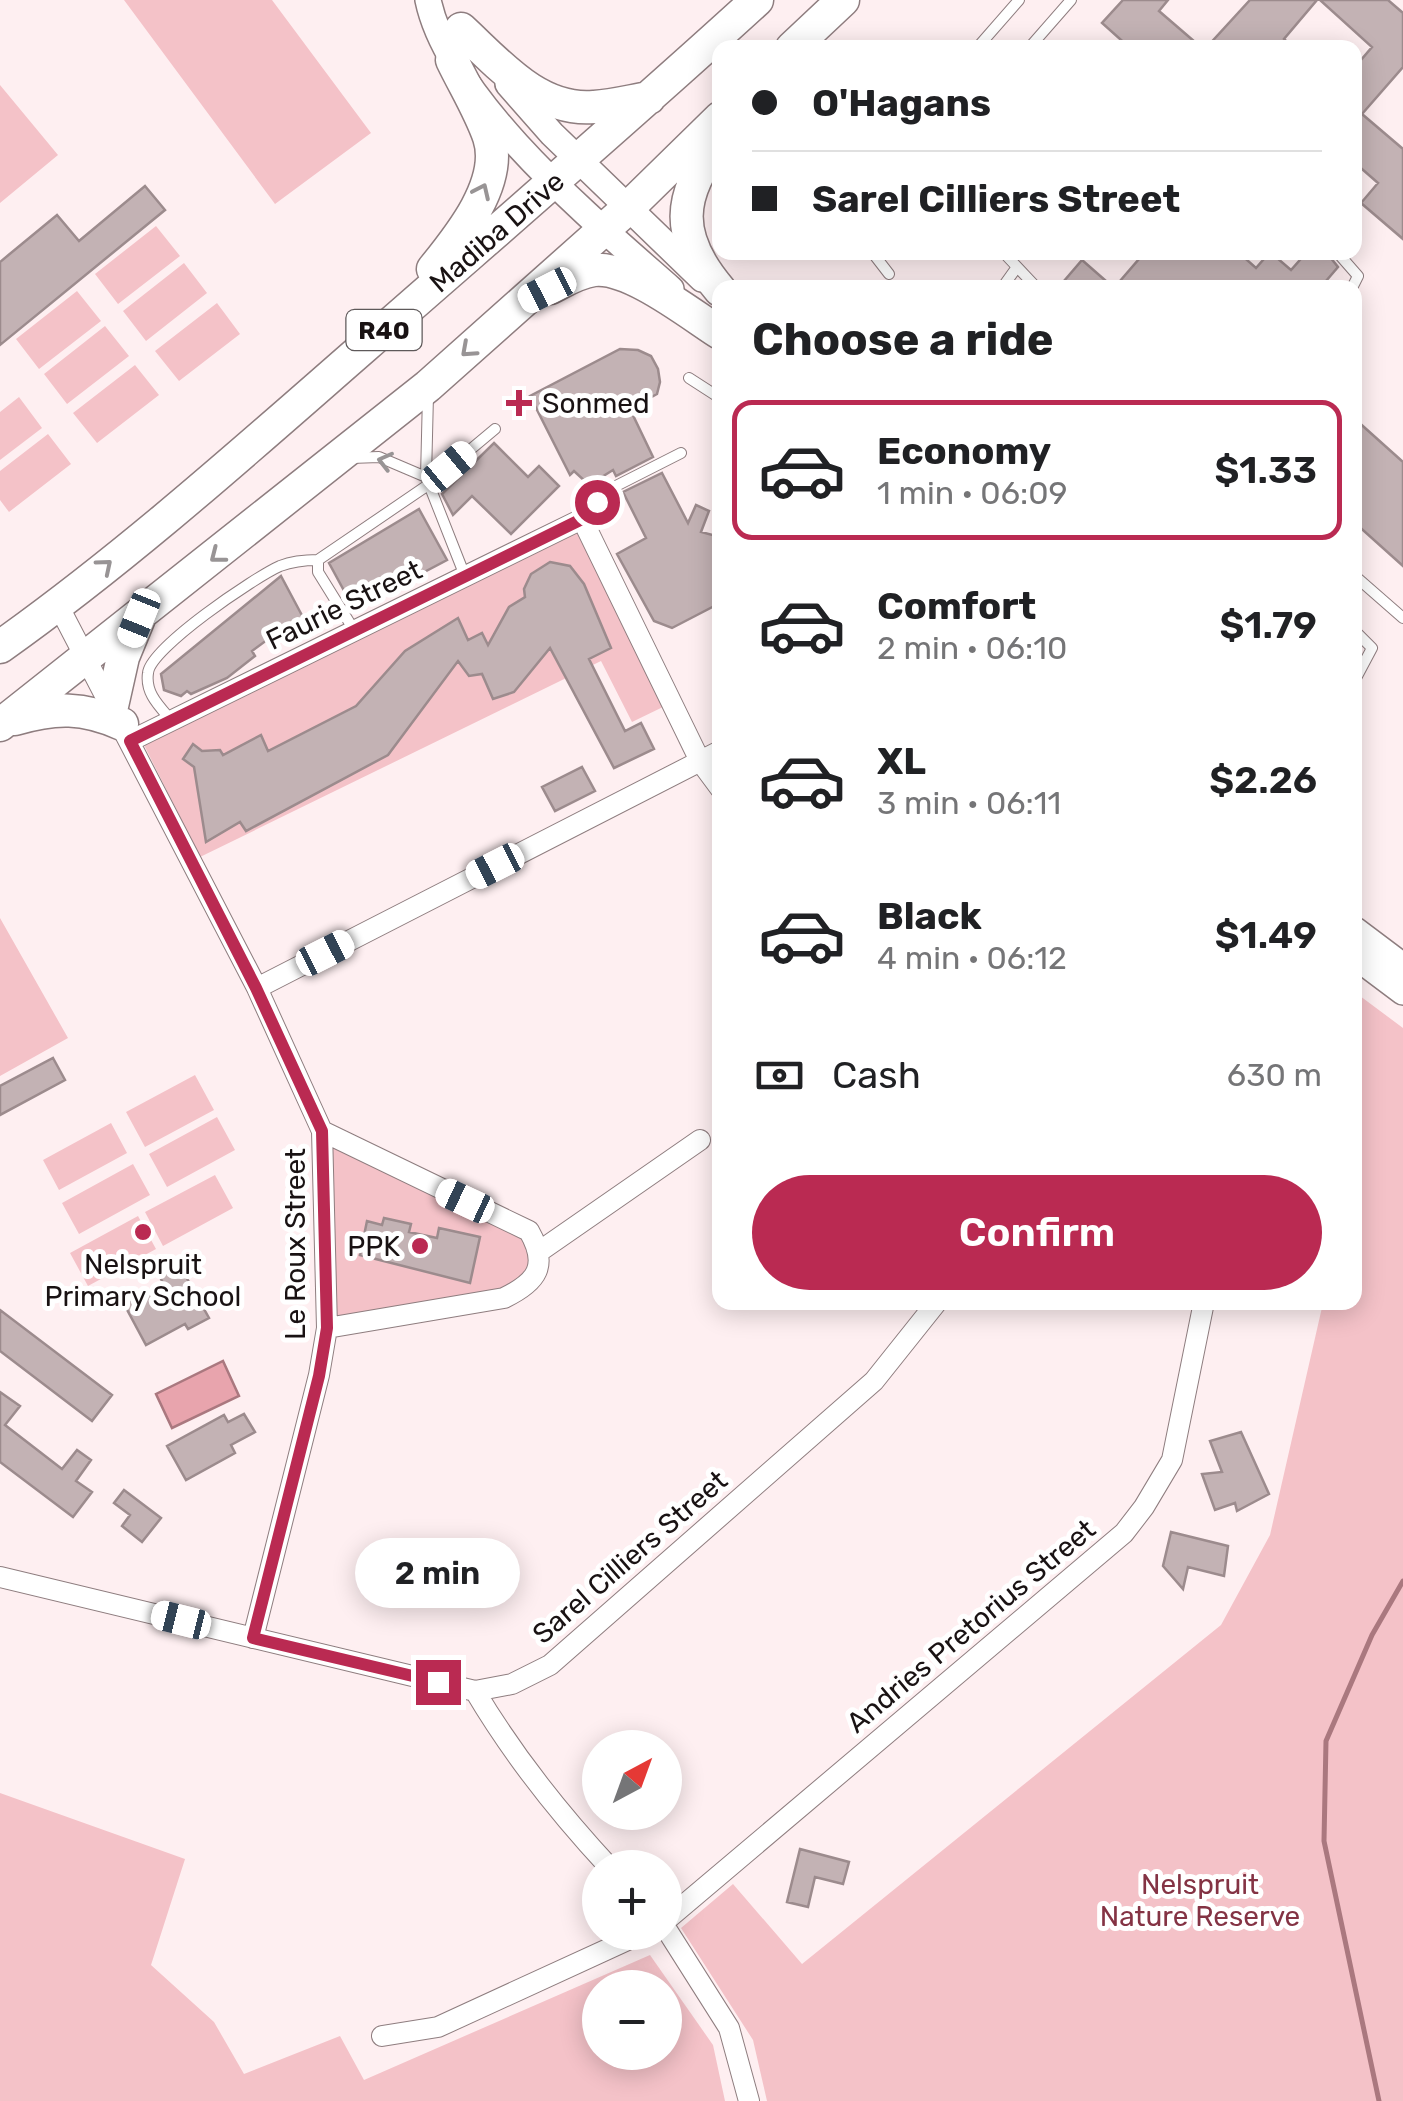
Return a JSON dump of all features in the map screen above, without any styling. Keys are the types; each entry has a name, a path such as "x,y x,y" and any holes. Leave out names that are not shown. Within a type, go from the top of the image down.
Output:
{"main road":[{"name":"Madiba Drive","path":"713,40 757,0"},
{"path":"800,40 843,0"},
{"name":"Madiba Drive","path":"0,647 58,606 386,328 712,41"},
{"path":"457,44 522,86 560,104 590,108 650,97"},
{"path":"386,328 457,240 492,165 490,140 457,44"},
{"name":"R40","path":"3,723 428,386 616,218 712,126"},
{"path":"712,152 688,198 685,232 696,262 712,283"},
{"path":"516,306 579,274 596,270 644,285 712,327"},
{"path":"3,723 47,710 78,708 121,724 124,656 139,618"}],"street":[{"path":"428,0 433,27 482,57 580,160 616,218 712,323"},
{"path":"438,0 457,44 526,155 554,183 616,218 712,287"},
{"path":"582,519 700,761 712,777"},
{"name":"Faurie Street","path":"121,724 171,720 582,519"},
{"name":"Le Roux Street","path":"58,606 256,988 322,1131 327,1328 319,1376 253,1638"},
{"path":"256,988 712,755"},
{"path":"1362,935 1403,966"},
{"path":"1362,961 1403,992"},
{"path":"322,1131 529,1232 540,1251 538,1270 527,1287 504,1298 327,1328"},
{"path":"540,1251 700,1140"},
{"name":"Sarel Cilliers Street","path":"0,1577 475,1691 512,1684 550,1665 874,1381 931,1310"},
{"name":"Andries Pretorius Street","path":"682,1910 1124,1533 1172,1460 1202,1310"},
{"path":"475,1691 509,1749 548,1801 593,1850"},
{"path":"382,2036 438,2027 606,1950"},
{"path":"681,1950 729,2028 748,2101"}],"lane":[{"path":"984,40 1020,0"},
{"path":"1036,40 1071,0"},
{"path":"878,260 888,274"},
{"path":"1010,260 1030,280"},
{"path":"1345,260 1356,270 1356,280"},
{"path":"1008,280 1017,267"},
{"path":"689,378 712,390"},
{"path":"428,386 427,481 465,577"},
{"path":"171,720 152,698 147,676 152,659 225,601 275,568 298,560 318,560 495,429"},
{"path":"582,519 612,488 681,453"},
{"path":"342,458 379,458 427,481"},
{"path":"318,560 318,572 354,631"},
{"path":"1362,582 1403,618"},
{"path":"1362,638 1372,648 1362,667"}],"green space":[{"path":"124,0 272,0 371,133 275,204"},
{"path":"0,85 58,155 0,203"},
{"path":"156,226 180,256 118,304 95,274"},
{"path":"184,263 207,293 146,341 123,311"},
{"path":"77,291 101,321 39,369 16,339"},
{"path":"217,303 240,334 179,381 155,351"},
{"path":"105,326 129,356 67,404 44,374"},
{"path":"135,365 159,395 97,443 73,413"},
{"path":"19,397 42,428 0,460 0,412"},
{"path":"48,434 71,464 9,512 0,500 0,471"},
{"path":"579,531 665,706 632,722 601,661 200,857 143,743"},
{"path":"0,918 68,1038 0,1076"},
{"name":"Nelspruit Nature Reserve","path":"1362,997 1403,1028 1403,2101 767,2101 753,2040 682,1927 733,1884 802,1964 1221,1625 1270,1535 1321,1310 1362,1310"},
{"path":"195,1075 214,1110 145,1147 126,1112"},
{"path":"217,1117 235,1150 167,1187 149,1154"},
{"path":"111,1123 127,1153 59,1190 43,1160"},
{"path":"322,1131 529,1231 539,1253 527,1287 327,1328"},
{"path":"133,1164 150,1195 79,1234 62,1203"},
{"path":"215,1175 233,1208 163,1246 145,1212"},
{"path":"138,1216 156,1249 88,1286 70,1253"},
{"path":"0,1793 185,1859 151,1965 214,2022 244,2074 340,2036 364,2080 582,1985 582,2070 682,2070 682,2001 713,2045 725,2101 0,2101"},
{"path":"650,1955 660,1970 616,1970"}],"shaded area":[{"path":"223,1361 239,1396 172,1428 156,1394"}],"building":[{"path":"1123,0 1168,0 1159,11 1193,40 1121,40 1102,23"},
{"path":"1250,0 1317,0 1285,40 1213,40"},
{"path":"1320,0 1388,0 1403,13 1403,67 1362,114 1362,59 1372,47"},
{"path":"1362,114 1403,149 1403,239 1362,204 1378,183 1362,169"},
{"path":"145,186 165,210 0,345 0,262 57,215 79,241"},
{"path":"1082,260 1105,280 1065,280"},
{"path":"1138,260 1247,260 1256,268 1263,260 1279,260 1291,270 1300,260 1332,260 1338,267 1327,280 1121,280"},
{"path":"620,349 651,356 658,369 657,394 630,409 653,457 616,476 613,470 589,485 574,471 570,475 530,396"},
{"path":"1362,425 1403,462 1403,566 1362,529"},
{"path":"494,443 528,477 539,466 559,486 511,534 472,496 453,515 442,494"},
{"path":"662,473 688,523 696,505 709,511 701,532 712,535 712,607 672,628 654,621 617,554 646,538 623,492"},
{"path":"419,509 447,560 354,609 329,563"},
{"path":"550,562 570,566 584,584 611,648 589,659 625,731 641,723 654,749 614,768 550,648 514,692 493,699 482,674 469,676 458,661 388,755 246,831 240,822 206,842 194,767 183,759 193,744 202,751 220,750 223,755 261,735 268,751 356,706 405,651 458,618 468,640 482,633 488,645 509,607 525,597 531,574"},
{"path":"281,576 305,621 299,638 283,641 275,634 252,651 255,656 227,678 191,694 187,691 181,696 164,690 161,674"},
{"path":"582,767 595,791 555,811 542,787"},
{"path":"53,1058 65,1080 0,1115 0,1086"},
{"name":"PPK","path":"384,1218 411,1224 409,1232 437,1238 439,1228 480,1237 470,1283 360,1255 367,1221 382,1225"},
{"path":"180,1266 209,1318 188,1329 185,1324 146,1345 124,1304 163,1283 160,1277"},
{"path":"0,1310 112,1395 92,1421 0,1351"},
{"path":"0,1392 20,1406 5,1425 62,1469 77,1450 91,1460 76,1481 92,1492 73,1517 0,1462"},
{"path":"244,1414 255,1432 231,1445 235,1453 186,1480 167,1446 224,1415 228,1422"},
{"path":"1241,1432 1269,1494 1237,1511 1235,1503 1215,1510 1202,1474 1222,1472 1210,1441"},
{"path":"124,1490 161,1518 142,1542 122,1526 130,1515 114,1503"},
{"path":"1171,1532 1228,1546 1224,1576 1188,1567 1183,1589 1163,1566"},
{"path":"800,1849 849,1862 843,1884 815,1877 808,1907 787,1902"}],"waterway":[{"path":"1379,2101 1324,1841 1326,1741 1372,1635 1403,1581"}],"place":[{"name":"Sonmed","path":"519,403"},
{"name":"Nelspruit Primary School","path":"143,1232"},
{"name":"PPK","path":"420,1246"}],"route":[{"path":"438,1682 253,1638 319,1376 327,1328 322,1131 256,988 130,741 582,519 597,502"}]}
